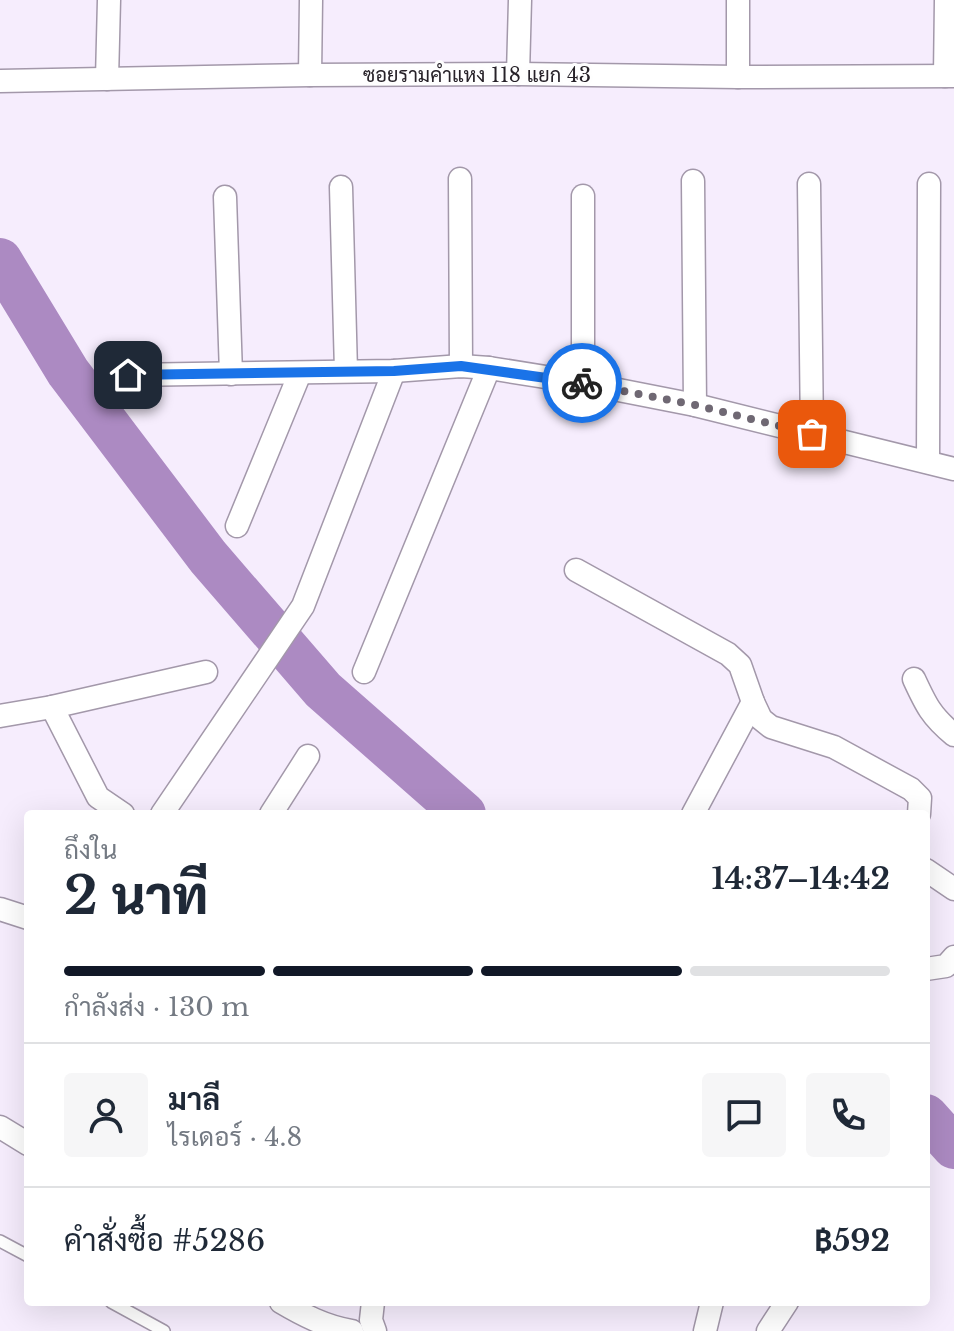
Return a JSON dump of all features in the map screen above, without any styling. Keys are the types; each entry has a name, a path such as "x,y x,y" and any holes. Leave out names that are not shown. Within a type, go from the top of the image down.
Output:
{"street":[{"path":"107,79 109,0"},
{"path":"310,75 311,0"},
{"path":"518,74 520,0"},
{"path":"738,0 738,77"},
{"path":"946,0 949,76"},
{"name":"ซอยรามคำแหง 118 แยก 43","path":"0,81 310,75 949,76"},
{"path":"460,179 461,366"},
{"path":"693,181 695,405"},
{"path":"809,184 812,434"},
{"path":"928,462 929,184"},
{"path":"341,187 346,371"},
{"path":"583,196 583,383"},
{"path":"225,197 231,374"},
{"path":"128,375 394,371 461,366 489,368 695,405 954,469"},
{"path":"364,672 489,368"},
{"path":"165,810 303,606 394,371"},
{"path":"237,526 300,373"},
{"path":"576,570 728,654 740,665 761,719 771,727 834,747 911,789 920,798 919,810"},
{"path":"0,716 206,672"},
{"path":"914,679 936,720 954,735"},
{"path":"695,810 753,702"},
{"path":"52,707 98,797 117,810"},
{"path":"274,810 308,756"},
{"path":"930,873 954,889"},
{"path":"0,909 24,917"},
{"path":"930,968 946,966 954,957"},
{"path":"0,1127 24,1142"},
{"path":"288,1306 336,1329 352,1331"},
{"path":"373,1306 371,1320 375,1331"},
{"path":"705,1331 711,1306"},
{"path":"768,1331 784,1306"}],"lane":[{"path":"0,1241 24,1254"},
{"path":"118,1306 164,1331"}],"waterway":[{"path":"0,260 68,372 208,557 323,690 459,810"},
{"path":"930,1120 954,1147"}],"way so far":[{"path":"582,383 695,405 812,434"}],"route":[{"path":"128,375 394,371 461,366 582,383"}]}
